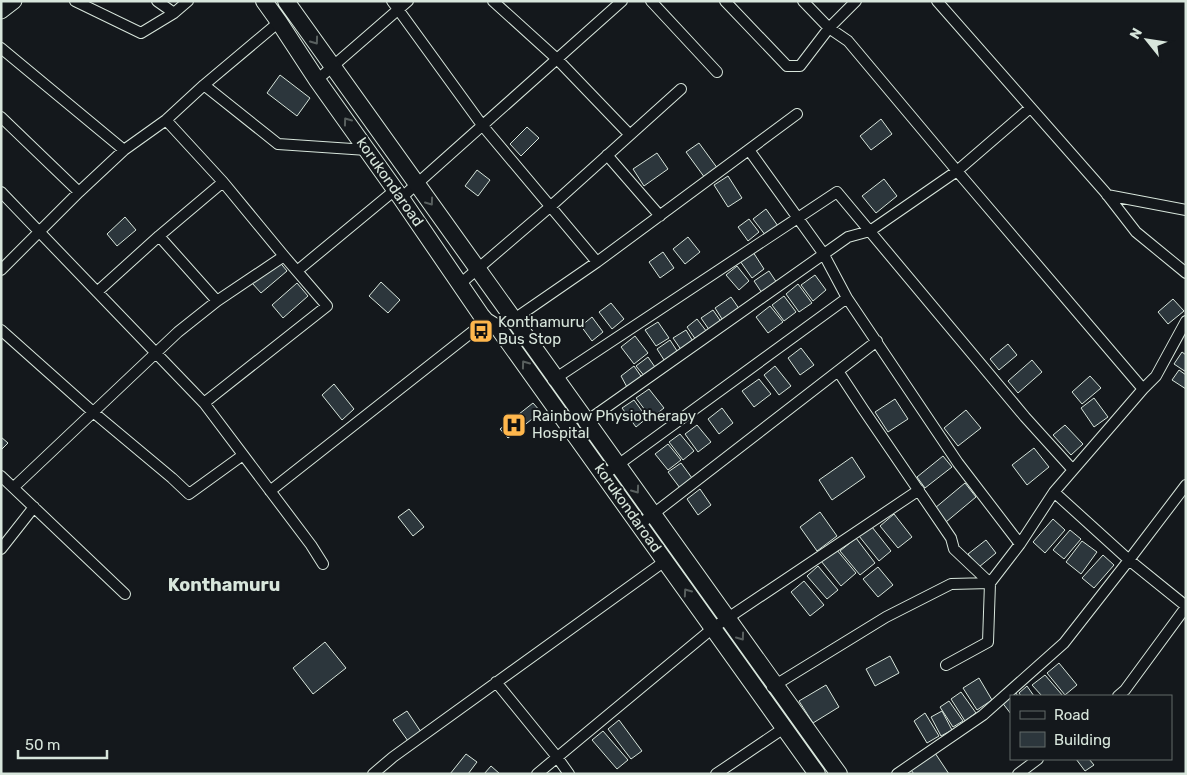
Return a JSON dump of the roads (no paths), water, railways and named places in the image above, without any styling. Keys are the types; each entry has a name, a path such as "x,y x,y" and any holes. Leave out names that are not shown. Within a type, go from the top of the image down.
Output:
{"main road":[{"path":"1,11 14,1"},
{"name":"korukondaroad","path":"264,1 460,284 542,388 817,774"},
{"path":"286,1 839,774"}],"street":[{"path":"75,1 141,33 174,13 188,1"},
{"path":"157,1 174,13"},
{"path":"317,80 333,67 396,5 408,1"},
{"path":"493,1 557,59 630,135"},
{"path":"298,271 398,194 417,184 622,1"},
{"path":"651,1 717,72"},
{"path":"725,1 787,66 800,66 829,28 856,1"},
{"path":"803,1 829,28 848,41 1143,389"},
{"path":"937,1 1107,195 1136,232 1186,273"},
{"path":"396,5 482,125 597,262"},
{"path":"1,270 124,150 166,120 204,85 280,22"},
{"path":"1,48 124,150"},
{"path":"204,85 278,144 367,150"},
{"path":"460,284 551,206 681,89"},
{"path":"573,431 848,237 870,231 957,171 1030,108"},
{"path":"270,491 493,325 514,319 597,262 797,114"},
{"path":"1,117 79,192"},
{"path":"166,120 223,182 327,306 204,403"},
{"path":"749,150 824,254 847,298 958,462 1020,544"},
{"path":"607,155 660,216"},
{"path":"97,292 223,182"},
{"path":"1,192 204,403 311,545 323,564"},
{"path":"542,388 837,192 1025,417 1073,470"},
{"path":"1107,195 1186,210"},
{"path":"160,236 217,300"},
{"path":"14,487 178,332 217,300 284,256"},
{"path":"604,475 847,298"},
{"path":"946,665 988,642 990,583 1020,544 1054,492 1156,376 1186,321"},
{"path":"1,330 92,412 189,494 243,456"},
{"path":"639,525 877,341"},
{"path":"838,371 951,538 954,549 990,583"},
{"path":"1,476 125,594"},
{"path":"897,774 982,715 1064,643 1186,485"},
{"path":"537,774 713,628 919,490"},
{"path":"1054,492 1129,560 1186,607 1125,690 1119,695"},
{"path":"1,550 34,507"},
{"path":"373,774 393,757 665,560"},
{"path":"760,694 886,617 952,584 990,583"},
{"path":"496,682 570,774"},
{"path":"716,774 784,728"},
{"path":"1018,774 1037,760"}],"place":[{"name":"Konthamuru Bus Stop","path":"481,331"},
{"name":"Rainbow Physiotherapy Hospital","path":"514,425"}],"district":[{"name":"Konthamuru","path":"224,585"}]}
